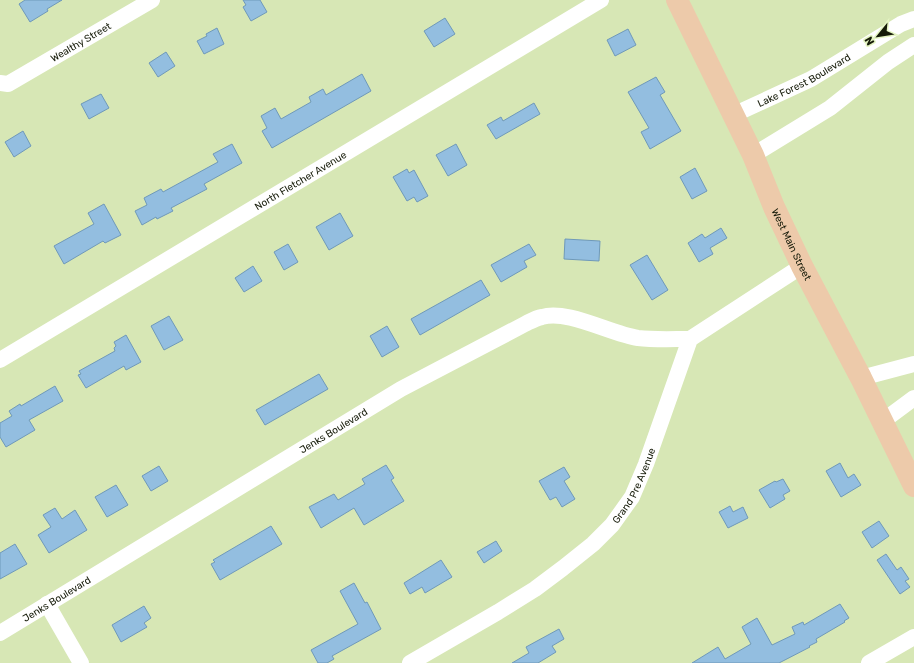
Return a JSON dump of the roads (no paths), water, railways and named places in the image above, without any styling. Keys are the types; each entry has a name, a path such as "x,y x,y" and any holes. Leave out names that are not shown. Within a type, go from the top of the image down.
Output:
{"main road":[{"name":"West Main Street","path":"677,0 753,155 774,207 802,266 861,378 914,486"}],"street":[{"name":"Wealthy Street","path":"4,83 152,0"},
{"name":"North Fletcher Avenue","path":"0,360 601,0"},
{"name":"Lake Forest Boulevard","path":"733,115 811,79 901,24 914,19"},
{"path":"753,155 830,108 888,62 914,45"},
{"path":"690,339 802,266"},
{"name":"Jenks Boulevard","path":"0,633 401,389 543,316 553,315 574,318 616,333 638,338 690,339"},
{"name":"Grand Pre Avenue","path":"410,663 535,589 581,554 612,525 632,497 646,464 690,339"},
{"path":"861,378 914,364"},
{"path":"883,422 914,398"},
{"path":"47,604 82,663"},
{"path":"869,663 914,637"}]}
